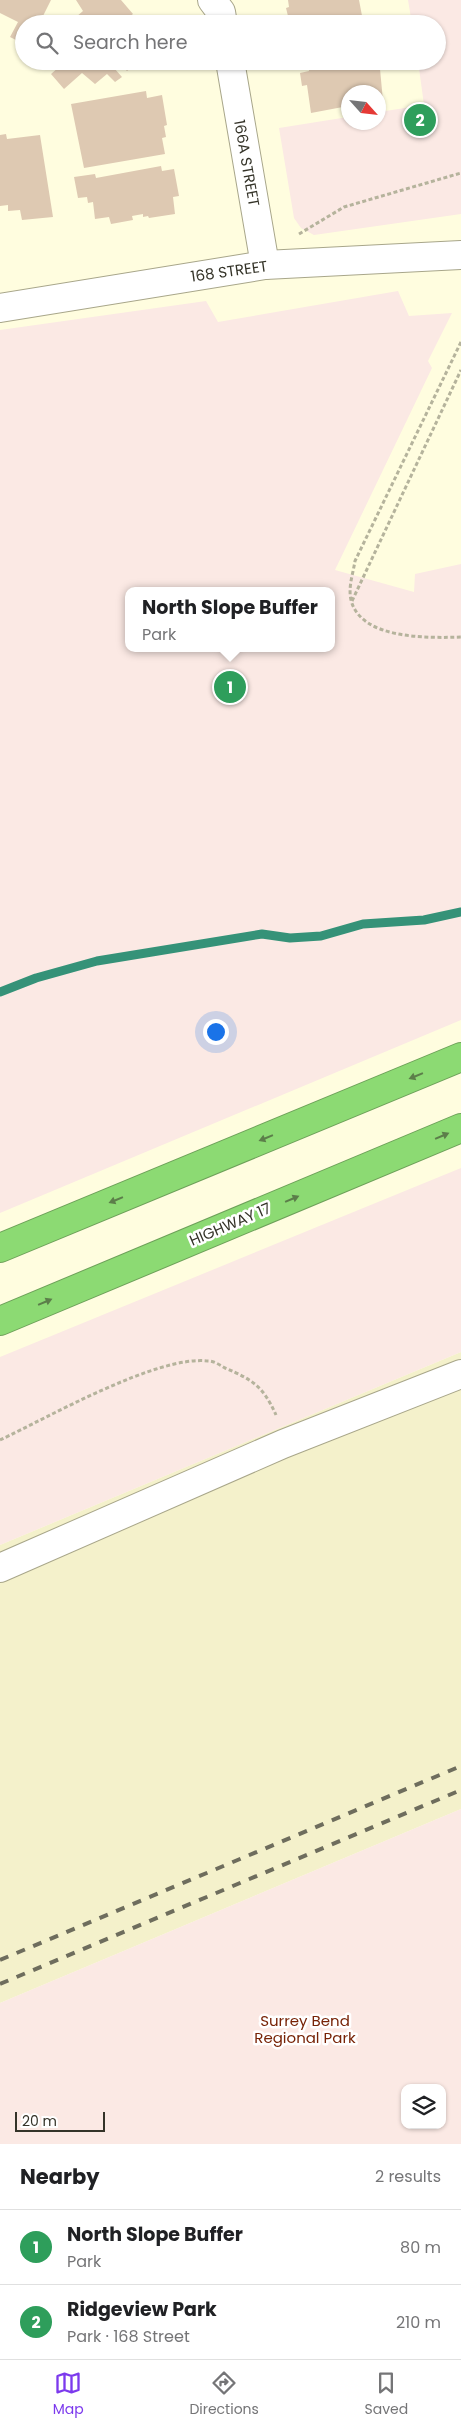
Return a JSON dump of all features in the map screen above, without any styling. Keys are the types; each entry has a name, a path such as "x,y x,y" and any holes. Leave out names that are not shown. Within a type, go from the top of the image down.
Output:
{"highway":[{"path":"0,1248 461,1057"},
{"name":"HIGHWAY 17","path":"0,1320 461,1128"}],"street":[{"path":"212,0 222,15"},
{"name":"166A STREET","path":"232,70 264,265"},
{"name":"168 STREET","path":"0,308 264,265 461,255"},
{"path":"0,1568 283,1444 461,1374"}],"path":[{"path":"297,235 344,207 461,173"},
{"path":"461,342 355,561 350,588 351,601 367,624 377,629 394,634 461,637"},
{"path":"351,601 461,370"},
{"path":"0,1440 118,1384 176,1362 209,1360 253,1380 270,1400 280,1424 283,1444"}],"shaded area":[{"path":"461,1352 461,1809 0,2003 0,1545"}],"green space":[{"path":"408,0 461,0 461,214 314,235 301,228 294,218 279,128 341,118 341,130 386,130 386,111 424,105 419,70 446,70 446,15 410,15"},
{"path":"398,291 409,316 452,313 428,361 432,368 335,570 414,592 415,574 461,564 461,1020 0,1213 0,330 206,301 218,322"},
{"path":"461,1168 461,1352 0,1545 0,1357"},
{"name":"Surrey Bend Regional Park","path":"461,1809 461,2144 0,2144 0,2003"}],"building":[{"path":"0,0 51,0 44,15 15,15 15,20 0,13"},
{"path":"76,0 121,0 133,14 78,15 83,11"},
{"path":"288,0 359,0 362,15 288,15 286,8 289,7"},
{"path":"15,28 15,40 10,37"},
{"path":"56,70 116,70 122,77 115,82 107,74 95,84 82,73 64,89 51,74"},
{"path":"309,70 380,70 382,85 341,85 341,107 311,113 307,85 302,86 300,73"},
{"path":"146,91 147,98 162,95 167,125 164,126 166,137 162,138 165,154 84,168 71,104"},
{"path":"6,134 7,139 40,135 53,217 22,220 20,210 8,211 8,205 0,206 0,135"},
{"path":"161,166 162,171 174,169 179,196 173,197 175,214 149,218 148,216 143,217 143,214 132,216 133,220 111,224 109,217 95,219 93,202 88,203 87,197 78,198 74,177 95,174 96,178"}],"waterway":[{"path":"0,992 36,978 97,961 262,934 290,938 321,936 363,924 424,920 461,912"}],"railway":[{"path":"0,1960 461,1766"},
{"path":"0,1984 461,1790"}],"place":[{"name":"Ridgeview Park","path":"420,120"},
{"name":"North Slope Buffer","path":"230,687"}]}
